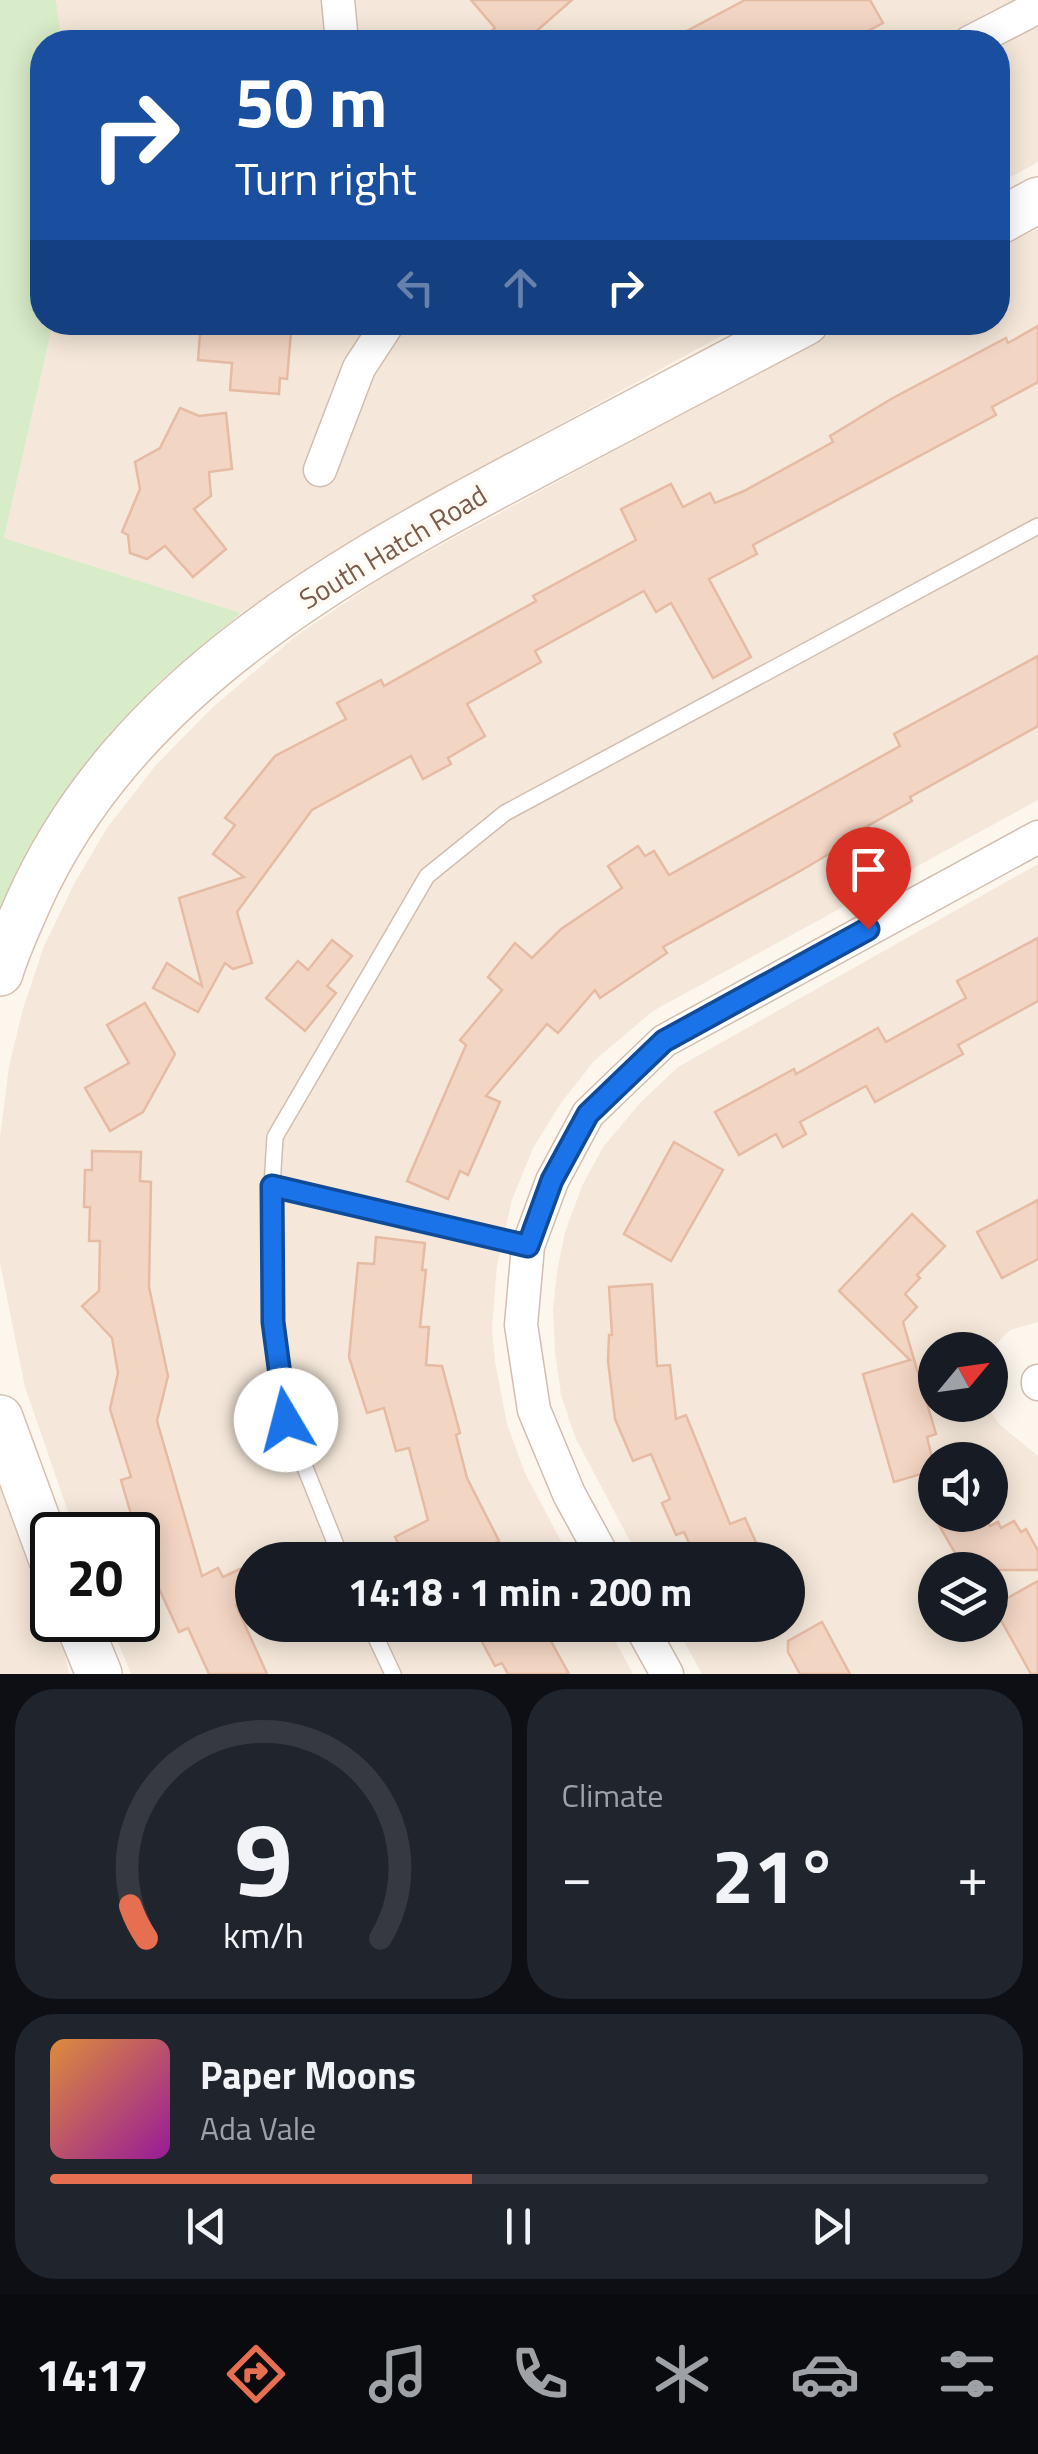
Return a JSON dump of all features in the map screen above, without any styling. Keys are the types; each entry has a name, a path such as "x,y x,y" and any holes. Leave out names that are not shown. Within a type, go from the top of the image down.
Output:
{"main road":[{"path":"1010,215 1038,200"},
{"name":"South Hatch Road","path":"0,973 48,859 77,812 154,720 211,669 304,596 440,516 781,335"},
{"path":"0,1418 34,1512"},
{"path":"76,1642 76,1674"},
{"path":"85,1642 99,1674"}],"street":[{"path":"338,0 341,30"},
{"path":"993,30 1038,6"},
{"path":"320,470 359,368 381,335"},
{"path":"595,1542 569,1494 534,1410 520,1324 528,1246 552,1180 588,1114 664,1041 1038,836"},
{"path":"649,1642 667,1674"}],"lane":[{"path":"335,1542 286,1420 273,1322 275,1137 427,876 505,814 1038,526"},
{"path":"272,1186 528,1246"},
{"path":"378,1642 393,1674"}],"shaded area":[{"path":"56,0 1038,0 1038,162 1010,177 1010,30 60,30"},
{"path":"1038,229 1038,800 653,1011 594,1061 561,1103 533,1148 512,1200 497,1266 492,1328 507,1424 525,1473 561,1542 235,1542 235,1642 616,1642 633,1674 131,1674 118,1642 160,1642 160,1512 68,1512 25,1387 0,1263 0,1137 9,1066 23,1009 44,946 107,828 156,765 212,708 296,636 389,573 829,335 1010,335 1010,242"},
{"path":"50,335 723,335 397,513 241,613 4,538"},
{"path":"1038,864 1038,1322 1008,1332 918,1332 918,1422 998,1422 1038,1456 1038,1674 702,1674 684,1642 805,1642 805,1542 630,1542 575,1437 561,1395 555,1352 553,1310 557,1271 565,1232 582,1186 603,1147 641,1102 678,1067"},
{"path":"0,1474 30,1554 30,1642 62,1642 69,1674 0,1674"}],"green space":[{"path":"0,0 56,0 60,30 30,30 30,335 50,335 4,538 241,613 157,684 80,775 0,914"}],"building":[{"path":"471,0 572,0 538,30 493,30 495,28"},
{"path":"745,0 870,0 883,23 870,30 689,30"},
{"path":"1038,326 1038,382 992,407 996,415 753,545 757,554 709,579 751,657 713,678 671,603 656,612 644,591 535,651 541,662 467,704 485,736 448,758 451,764 423,779 411,756 312,810 237,912 252,963 233,969 225,963 198,1012 153,988 167,963 202,986 179,898 244,877 213,854 235,825 225,818 275,756 346,719 337,703 381,680 384,686 536,601 533,596 636,540 621,509 671,484 683,507 710,493 715,503 744,491 833,442 830,436 891,399 1006,338 1008,343"},
{"path":"200,335 291,335 287,379 280,378 279,394 230,390 232,363 198,360"},
{"path":"180,408 199,416 226,413 232,469 209,472 211,496 194,509 226,549 193,577 165,546 147,559 130,553 128,535 122,532 140,489 135,462 160,448"},
{"path":"1038,656 1038,726 910,797 912,801 841,841 844,845 802,870 663,947 667,953 600,998 595,990 558,1033 547,1024 486,1096 500,1102 468,1175 460,1171 448,1199 407,1181 466,1045 460,1040 502,990 488,977 515,943 532,958 561,929 622,888 608,866 638,846 645,856 654,851 669,875 900,746 894,734"},
{"path":"1038,938 1038,1001 958,1045 963,1054 875,1102 866,1086 800,1122 806,1134 783,1147 776,1134 739,1155 715,1112 794,1069 796,1074 878,1028 886,1042 966,998 957,981"},
{"path":"332,940 352,956 327,986 336,993 305,1031 266,998 298,961 308,970"},
{"path":"145,1003 175,1054 143,1112 110,1131 85,1088 129,1063 107,1025"},
{"path":"674,1142 723,1170 671,1261 624,1234"},
{"path":"92,1151 141,1152 140,1181 151,1182 149,1287 168,1376 157,1421 202,1576 218,1568 223,1577 235,1571 235,1642 253,1642 267,1674 209,1674 188,1628 179,1632 160,1591 160,1512 130,1512 121,1480 131,1477 110,1409 118,1373 112,1338 82,1306 99,1291 100,1241 89,1241 90,1207 84,1207 85,1170 92,1170"},
{"path":"1038,1200 1038,1259 1002,1278 977,1232"},
{"path":"912,1214 945,1246 905,1294 917,1307 903,1322 918,1373 918,1422 932,1422 936,1434 927,1437 928,1442 918,1442 918,1475 894,1482 863,1374 910,1360 839,1291"},
{"path":"376,1237 425,1243 420,1327 429,1327 426,1365 442,1366 467,1478 497,1542 398,1542 395,1537 428,1520 409,1448 396,1451 384,1408 367,1413 349,1357 358,1263 374,1264"},
{"path":"652,1284 657,1366 670,1365 676,1419 686,1415 730,1524 745,1518 756,1542 689,1542 684,1532 676,1535 662,1503 670,1499 651,1454 633,1461 615,1419 608,1361 612,1335 609,1287"},
{"path":"1014,1521 1021,1532 1026,1529 1038,1551 1038,1570 1008,1570 1008,1552 955,1552 943,1532 1008,1532 1008,1524"},
{"path":"1038,1581 1038,1674 1031,1674 1008,1633 1008,1598"},
{"path":"822,1622 850,1674 800,1674 788,1652 788,1642 805,1642 805,1632"},
{"path":"482,1642 551,1642 569,1674 508,1674 502,1663 495,1666"}],"route":[{"path":"286,1420 273,1322 272,1186 528,1246 552,1180 588,1114 664,1041 868,929"}]}
